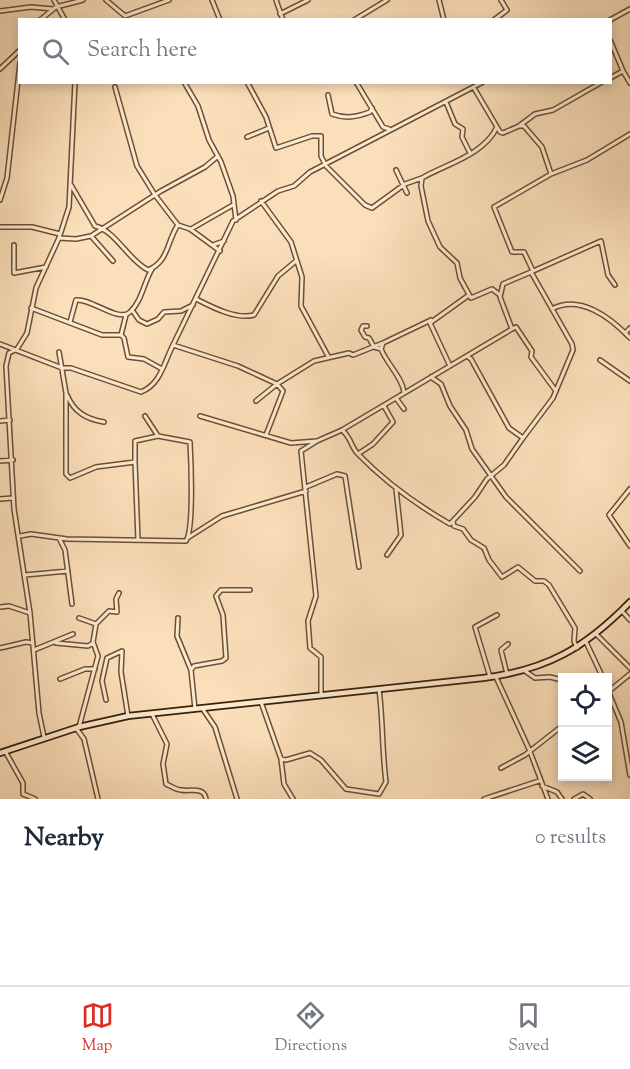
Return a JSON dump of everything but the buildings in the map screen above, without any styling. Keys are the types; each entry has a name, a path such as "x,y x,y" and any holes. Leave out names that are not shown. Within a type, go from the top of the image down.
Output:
{"street":[{"path":"54,0 55,8 63,18"},
{"path":"0,11 55,8 83,0"},
{"path":"106,0 125,16 169,0"},
{"path":"212,0 219,18"},
{"path":"276,0 282,18"},
{"path":"280,14 308,0"},
{"path":"359,18 387,0"},
{"path":"439,0 444,18"},
{"path":"497,18 507,10 501,0"},
{"path":"42,18 55,8"},
{"path":"612,19 630,9"},
{"path":"612,45 622,71 630,83"},
{"path":"0,69 18,52"},
{"path":"612,77 622,71"},
{"path":"0,200 7,178 18,81"},
{"path":"45,738 39,713 30,613 13,498 6,366 9,353 17,349 27,333 31,308 69,207 75,84"},
{"path":"185,84 198,106 208,140 218,156 233,196 236,220"},
{"path":"248,84 267,117 276,148 312,136 321,136 321,156 326,165 351,193 372,208 405,184 443,170 470,153 493,135 497,127"},
{"path":"357,84 383,127 390,129"},
{"path":"0,344 62,368 70,368 141,392 151,388 236,220 286,186 294,186 301,177 480,84"},
{"path":"474,88 503,133 519,126 535,114 552,110 598,84"},
{"path":"114,87 118,92 137,166 155,195 178,225 191,230 220,251"},
{"path":"328,95 332,114 337,116 356,117 370,112 372,108"},
{"path":"446,102 455,124 463,129 462,137 470,153"},
{"path":"519,126 524,126 537,139 551,174"},
{"path":"247,137 269,128"},
{"path":"342,430 358,454 396,488 450,524 453,521 492,475 504,465 556,392 573,350 524,252 512,252 494,207 551,174 587,160 630,134"},
{"path":"0,227 32,227 76,239 92,236 155,195 205,167 218,156"},
{"path":"396,170 407,192"},
{"path":"422,178 421,186 428,221 440,247 457,263 460,278 469,295 471,298 492,290 500,295"},
{"path":"71,185 95,226 103,228 144,268 152,269"},
{"path":"261,201 283,228 302,277 301,306 328,356"},
{"path":"191,230 233,205"},
{"path":"162,369 144,359 128,357 122,335 126,315 132,310 144,290 152,269 169,250 173,232 178,225"},
{"path":"92,236 113,261"},
{"path":"213,245 224,241"},
{"path":"512,329 500,295 502,284 601,241 608,275 615,285"},
{"path":"14,245 14,273 46,267"},
{"path":"196,299 228,312 247,317 254,315 278,276 296,260"},
{"path":"256,401 277,384 314,361 328,356 349,353 353,355 374,347 431,320 465,300 469,295"},
{"path":"70,322 76,300 90,302 116,314 126,315"},
{"path":"552,309 562,304 580,304 630,338"},
{"path":"132,310 139,320 147,324 158,319 164,312 181,311 193,305"},
{"path":"31,308 102,335 122,335"},
{"path":"431,320 450,366"},
{"path":"367,326 363,326 361,330 374,347 381,349"},
{"path":"301,451 384,406 516,327 532,351 531,357 556,392"},
{"path":"625,333 630,328"},
{"path":"383,343 381,349 386,362 402,382 404,392"},
{"path":"172,345 219,359 277,384 283,391 267,435"},
{"path":"59,352 66,393 66,474 70,478 96,467 135,462"},
{"path":"467,356 471,359 509,428 523,438"},
{"path":"600,360 630,381"},
{"path":"431,377 441,384 450,406 466,430 472,449 506,497 580,571"},
{"path":"66,393 76,410 87,418 104,422"},
{"path":"396,398 404,409"},
{"path":"358,454 373,444 393,422 384,406"},
{"path":"145,416 158,436"},
{"path":"200,416 291,443 301,451 316,596 309,615 309,638 310,648 321,657 321,695"},
{"path":"0,421 10,420"},
{"path":"138,540 135,441 158,436 190,442 189,537"},
{"path":"291,443 317,441"},
{"path":"0,461 12,460"},
{"path":"20,536 31,534 59,538 186,541 222,516 306,489 337,474 345,476 355,526 353,535 359,567"},
{"path":"387,555 400,535 396,488"},
{"path":"630,489 609,514 630,546"},
{"path":"0,499 13,498"},
{"path":"453,521 454,526 464,529 471,540 484,548 501,577 518,567 535,581 544,581 549,585 575,628 574,642 577,648"},
{"path":"59,538 65,550 72,604"},
{"path":"25,575 68,571"},
{"path":"191,670 194,666 222,661 226,657 223,615 216,596 221,590 250,590"},
{"path":"97,798 84,739 78,728 98,656 94,643 96,624 109,611 117,612 116,599 119,593"},
{"path":"35,799 22,794 22,783 2,752 78,728 128,716 493,677 525,671 551,662 577,648 597,634 630,602"},
{"path":"0,607 9,606 30,613"},
{"path":"622,611 630,620"},
{"path":"497,615 475,627 493,677 530,751 548,799"},
{"path":"79,618 96,624"},
{"path":"178,618 177,636 191,670 195,709"},
{"path":"34,650 73,634"},
{"path":"597,634 630,668"},
{"path":"0,648 26,642 33,643"},
{"path":"586,642 601,673"},
{"path":"54,643 88,646 94,643"},
{"path":"507,674 501,650 508,644"},
{"path":"106,700 102,681 107,658 122,651 121,672 128,716"},
{"path":"60,679 85,669 95,669"},
{"path":"525,671 535,678 558,679"},
{"path":"612,689 630,674"},
{"path":"281,759 286,760 310,753 321,760 346,789 379,794 386,782 381,752 382,712 379,689"},
{"path":"612,701 621,722 630,775"},
{"path":"261,702 281,759 284,784 293,799"},
{"path":"202,708 215,727 237,799"},
{"path":"151,713 167,744 163,764 166,784 181,790 193,789 202,792 206,799"},
{"path":"501,768 530,751 561,727"},
{"path":"484,799 540,781"},
{"path":"542,786 557,792 562,799"},
{"path":"574,799 583,794 590,799"}]}
